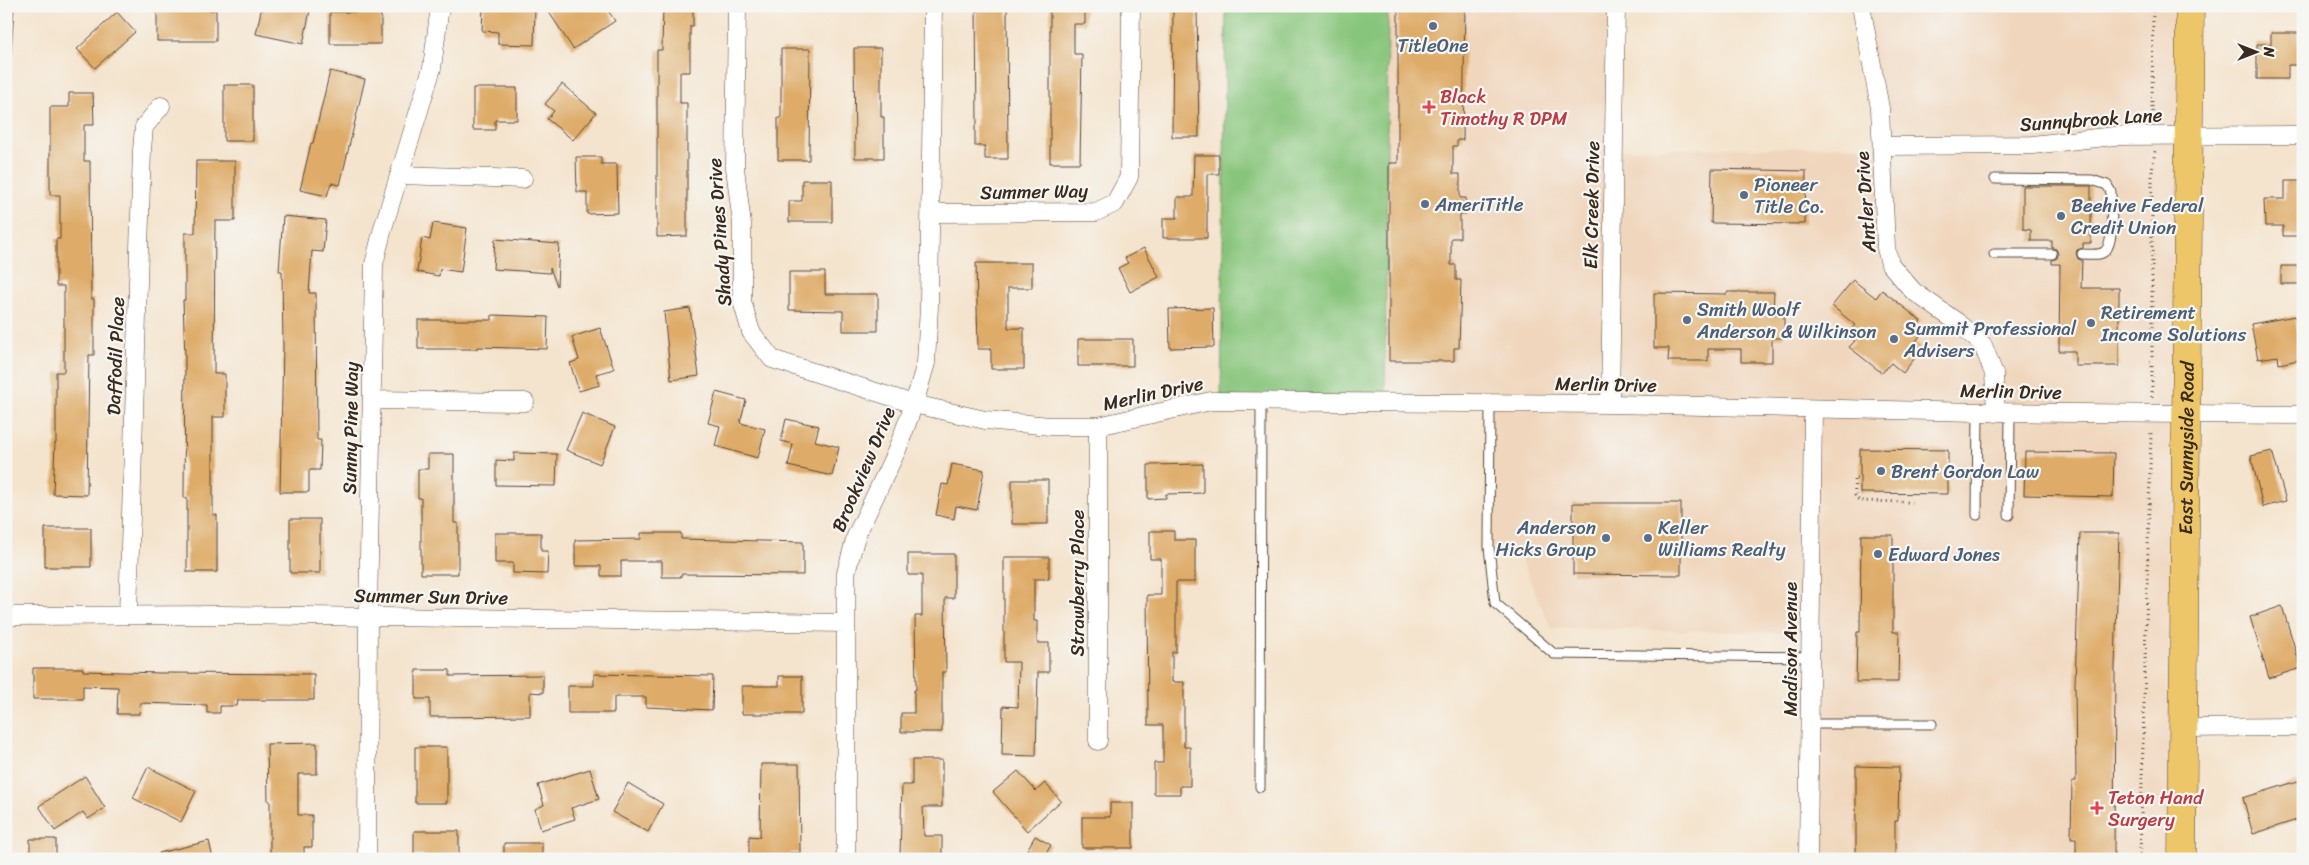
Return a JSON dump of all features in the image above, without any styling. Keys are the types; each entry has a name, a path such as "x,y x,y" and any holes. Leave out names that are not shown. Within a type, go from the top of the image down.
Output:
{"main road":[{"name":"East Sunnyside Road","path":"2182,859 2190,6"}],"street":[{"name":"Sunny Pine Way","path":"367,859 368,616 374,264 432,68 440,6"},
{"name":"Shady Pines Drive","path":"737,6 735,168 742,224 742,301 751,332 772,359 914,404"},
{"name":"Brookview Drive","path":"846,859 846,573 856,536 897,450 914,404 926,363 931,213 933,6"},
{"name":"Summer Way","path":"931,213 1090,213 1115,203 1129,177 1131,6"},
{"name":"Elk Creek Drive","path":"1610,404 1616,6"},
{"name":"Antler Drive","path":"1861,6 1880,108 1886,248 1890,264 1912,291 1956,322 1983,345 1994,374 2003,413"},
{"name":"Daffodil Place","path":"128,614 142,150 144,127 161,106"},
{"name":"Sunnybrook Lane","path":"1882,146 2032,144 2114,136 2189,134 2303,135"},
{"path":"399,175 523,179"},
{"path":"373,400 525,402"},
{"name":"Merlin Drive","path":"914,404 985,420 1050,426 1098,426 1211,401 1610,404 2003,413 2303,415"},
{"name":"Madison Avenue","path":"1808,859 1813,409"},
{"name":"Strawberry Place","path":"1098,426 1098,741"},
{"name":"Summer Sun Drive","path":"14,616 128,614 368,616 846,623"},
{"path":"2182,728 2303,727"}],"lane":[{"path":"6,54 9,6"},
{"path":"1995,179 2092,180 2107,186 2111,192 2110,243 2105,252 2096,255 2082,254"},
{"path":"1994,254 2052,254"},
{"path":"1260,787 1261,402"},
{"path":"1490,403 1489,548 1495,603 1554,654 1811,657"},
{"path":"1977,515 1978,412"},
{"path":"2003,413 2009,515"},
{"path":"1810,724 1932,724"}],"path":[{"path":"2153,6 2152,108 2155,117"},
{"path":"2152,384 2152,170 2155,158"},
{"path":"2140,859 2151,435"},
{"path":"1857,478 1854,478 1854,495 1859,501 1912,502"}],"shaded area":[{"path":"1388,6 1615,6 1613,150 1882,146 1861,6 2190,6 2182,859 1808,859 1811,633 1551,628 1516,549 1489,547 1490,404 1385,403"}],"green space":[{"path":"1226,6 1388,6 1385,403 1221,402"}],"building":[{"path":"262,6 311,6 303,44 256,34"},
{"path":"483,6 535,7 534,45 498,44 498,32 482,31"},
{"path":"545,6 605,6 615,21 573,49"},
{"path":"663,6 693,6 693,26 690,26 690,72 680,72 680,103 687,103 687,236 657,237 657,50 662,50"},
{"path":"976,6 1007,6 1008,159 985,159 985,146 975,146 975,125 977,125"},
{"path":"1050,6 1085,6 1085,24 1074,24 1074,54 1082,54 1080,163 1050,163"},
{"path":"1398,6 1465,6 1463,140 1457,140 1457,146 1453,146 1453,174 1460,174 1460,198 1466,198 1466,214 1460,214 1460,238 1451,238 1451,265 1456,265 1456,280 1461,280 1459,348 1454,348 1454,361 1389,361 1389,163 1398,163"},
{"path":"157,10 216,10 216,41 157,41"},
{"path":"1173,10 1197,10 1199,137 1172,137"},
{"path":"117,12 135,32 95,68 77,49"},
{"path":"330,12 381,12 381,44 330,44"},
{"path":"2271,33 2303,33 2303,65 2288,65 2288,79 2257,79 2257,44 2271,44"},
{"path":"854,48 881,48 881,117 884,117 884,158 855,158"},
{"path":"781,49 810,49 809,160 778,160 778,118 781,118"},
{"path":"330,71 365,79 340,185 331,183 327,196 300,190"},
{"path":"562,84 596,113 573,140 547,119 554,111 545,104"},
{"path":"224,85 253,85 253,141 224,141"},
{"path":"473,88 517,88 517,120 495,120 495,130 473,130"},
{"path":"69,93 93,93 94,125 84,125 84,161 90,161 91,299 94,299 94,355 89,355 87,495 53,494 56,443 56,372 64,372 64,286 56,286 56,239 60,239 60,195 50,195 50,107 69,107"},
{"path":"1194,155 1219,155 1219,174 1207,174 1207,238 1163,238 1163,218 1177,218 1177,197 1193,197"},
{"path":"576,157 601,157 601,164 617,164 618,213 587,214 587,192 577,192"},
{"path":"196,161 235,161 235,221 215,221 214,374 225,374 225,417 213,417 213,515 217,515 217,572 187,572 187,498 184,498 185,358 183,300 185,300 185,233 195,233"},
{"path":"1712,169 1806,171 1805,224 1711,223"},
{"path":"802,180 832,180 832,222 789,222 789,201 802,201"},
{"path":"2285,181 2303,181 2303,236 2283,236 2283,226 2265,226 2264,199 2285,199"},
{"path":"2023,186 2091,186 2091,243 2083,243 2083,248 2077,250 2076,254 2078,259 2082,260 2081,288 2119,288 2119,366 2075,366 2075,351 2059,351 2060,264 2052,264 2052,260 2057,258 2058,254 2056,249 2052,248 2052,241 2031,241 2031,230 2023,229"},
{"path":"283,216 326,220 323,252 312,251 309,293 316,293 317,440 321,440 320,470 309,470 309,492 280,492 283,346 282,271 279,271"},
{"path":"433,223 467,228 461,272 440,269 439,276 417,272 422,238 430,240"},
{"path":"495,239 559,244 557,286 550,268 550,273 493,269"},
{"path":"1144,248 1159,277 1130,292 1118,268 1128,263 1125,258"},
{"path":"976,263 1032,263 1032,288 1008,288 1008,328 1024,328 1024,369 991,369 991,349 978,349"},
{"path":"2281,266 2303,266 2303,284 2281,284"},
{"path":"789,272 825,272 825,294 878,294 878,331 843,331 843,311 789,310"},
{"path":"1853,280 1876,298 1882,290 1921,321 1915,328 1921,334 1915,343 1922,349 1903,373 1891,363 1882,373 1849,347 1855,341 1847,335 1855,325 1832,306"},
{"path":"1727,292 1774,292 1773,314 1784,314 1784,338 1772,338 1772,362 1741,362 1741,349 1708,349 1708,361 1668,361 1669,348 1654,348 1654,293 1727,294"},
{"path":"690,308 699,376 671,380 664,312"},
{"path":"1213,308 1214,347 1170,348 1169,309"},
{"path":"492,315 548,317 547,349 477,347 477,349 418,349 418,320 492,320"},
{"path":"2295,316 2303,359 2279,364 2278,356 2258,359 2251,324"},
{"path":"600,328 614,369 596,374 600,385 579,391 570,363 579,360 572,337"},
{"path":"1078,339 1133,339 1133,366 1078,366"},
{"path":"716,392 746,400 740,423 765,429 758,458 715,446 720,426 708,423"},
{"path":"582,413 615,427 600,464 566,450"},
{"path":"786,419 819,426 815,441 839,447 832,476 788,466 793,444 781,441"},
{"path":"1860,449 1948,450 1948,494 1860,493"},
{"path":"2272,451 2286,501 2263,507 2251,456"},
{"path":"2025,452 2114,453 2113,497 2024,495"},
{"path":"514,453 557,454 556,486 496,485 496,460 514,461"},
{"path":"428,454 454,454 454,523 458,523 458,574 421,574 421,498 418,498 418,469 428,469"},
{"path":"952,464 984,470 977,510 956,506 954,519 936,515 942,484 948,485"},
{"path":"1203,464 1203,493 1166,494 1166,498 1148,499 1148,465"},
{"path":"1012,480 1048,480 1048,524 1012,524"},
{"path":"1573,503 1681,503 1681,575 1573,574"},
{"path":"290,519 320,519 320,573 290,573"},
{"path":"45,528 91,528 91,567 45,567"},
{"path":"1150,531 1174,531 1174,540 1195,540 1195,582 1176,582 1176,652 1172,652 1172,682 1184,682 1184,747 1190,747 1190,786 1180,786 1180,794 1154,794 1154,763 1163,763 1163,725 1148,725 1147,595 1161,595 1161,559 1150,559"},
{"path":"495,533 541,533 541,551 548,551 547,574 513,573 513,563 495,563"},
{"path":"641,533 681,533 681,539 803,542 803,575 681,574 681,577 662,577 662,561 621,561 621,576 601,576 601,566 575,566 575,540 641,539"},
{"path":"2080,533 2119,533 2115,667 2114,859 2076,859 2076,838 2071,838 2072,781 2076,781 2075,684"},
{"path":"1861,535 1893,535 1893,632 1899,632 1898,682 1856,682 1857,632 1860,632"},
{"path":"908,554 954,554 954,598 945,598 946,672 942,672 942,732 901,732 901,713 914,713 914,690 916,690 915,616 922,616 922,575 908,575"},
{"path":"1004,557 1049,557 1049,579 1034,579 1034,621 1037,621 1037,643 1049,643 1049,672 1038,672 1036,756 1002,755 1003,706 1018,707 1019,662 1004,662"},
{"path":"2282,606 2301,668 2269,678 2250,617"},
{"path":"33,668 83,668 83,671 161,673 314,674 314,700 238,700 237,706 220,706 220,713 207,713 207,705 140,703 139,714 117,714 118,687 83,686 83,699 33,699"},
{"path":"416,670 450,670 450,676 543,675 543,693 530,692 530,716 430,717 430,699 416,699"},
{"path":"594,674 713,676 712,710 646,707 646,697 614,697 614,713 568,713 568,686 594,686"},
{"path":"779,676 802,676 802,714 742,714 742,686 779,686"},
{"path":"317,743 317,774 298,774 298,815 312,815 312,847 304,847 304,859 270,859 270,801 268,801 267,744"},
{"path":"415,747 447,747 447,803 415,803"},
{"path":"912,760 942,760 942,807 923,807 924,836 942,836 942,859 911,859 911,856 900,856 902,785 912,785"},
{"path":"761,764 799,764 800,853 790,853 790,859 760,859 760,856 749,856 749,836 760,837"},
{"path":"1856,766 1899,767 1898,821 1895,821 1895,859 1856,859"},
{"path":"148,767 196,791 181,822 133,798"},
{"path":"590,769 599,799 571,808 575,819 541,830 535,809 544,805 538,785"},
{"path":"1018,771 1036,791 1045,783 1061,801 1027,831 993,792"},
{"path":"85,776 105,808 88,819 83,812 55,831 39,806"},
{"path":"2298,781 2303,796 2303,818 2253,834 2243,798"},
{"path":"628,783 663,804 648,832 612,812"},
{"path":"1110,803 1133,803 1133,848 1082,848 1082,817 1110,817"},
{"path":"414,831 459,831 459,859 423,859 423,855 414,855"},
{"path":"1035,836 1051,845 1043,859 1022,859"},
{"path":"30,839 56,839 56,859 30,859"},
{"path":"209,841 213,859 160,859 159,853"},
{"path":"504,843 542,843 542,859 504,859"}],"place":[{"name":"TitleOne","path":"1433,26"},
{"name":"Black Timothy R DPM","path":"1429,107"},
{"name":"Pioneer Title Co.","path":"1744,195"},
{"name":"AmeriTitle","path":"1425,204"},
{"name":"Beehive Federal Credit Union","path":"2061,216"},
{"name":"Smith Woolf Anderson & Wilkinson","path":"1687,320"},
{"name":"Retirement Income Solutions","path":"2091,323"},
{"name":"Summit Professional Advisers","path":"1894,339"},
{"name":"Brent Gordon Law","path":"1881,471"},
{"name":"Anderson Hicks Group","path":"1606,538"},
{"name":"Keller Williams Realty","path":"1648,538"},
{"name":"Edward Jones","path":"1878,554"},
{"name":"Teton Hand Surgery","path":"2097,808"}]}
